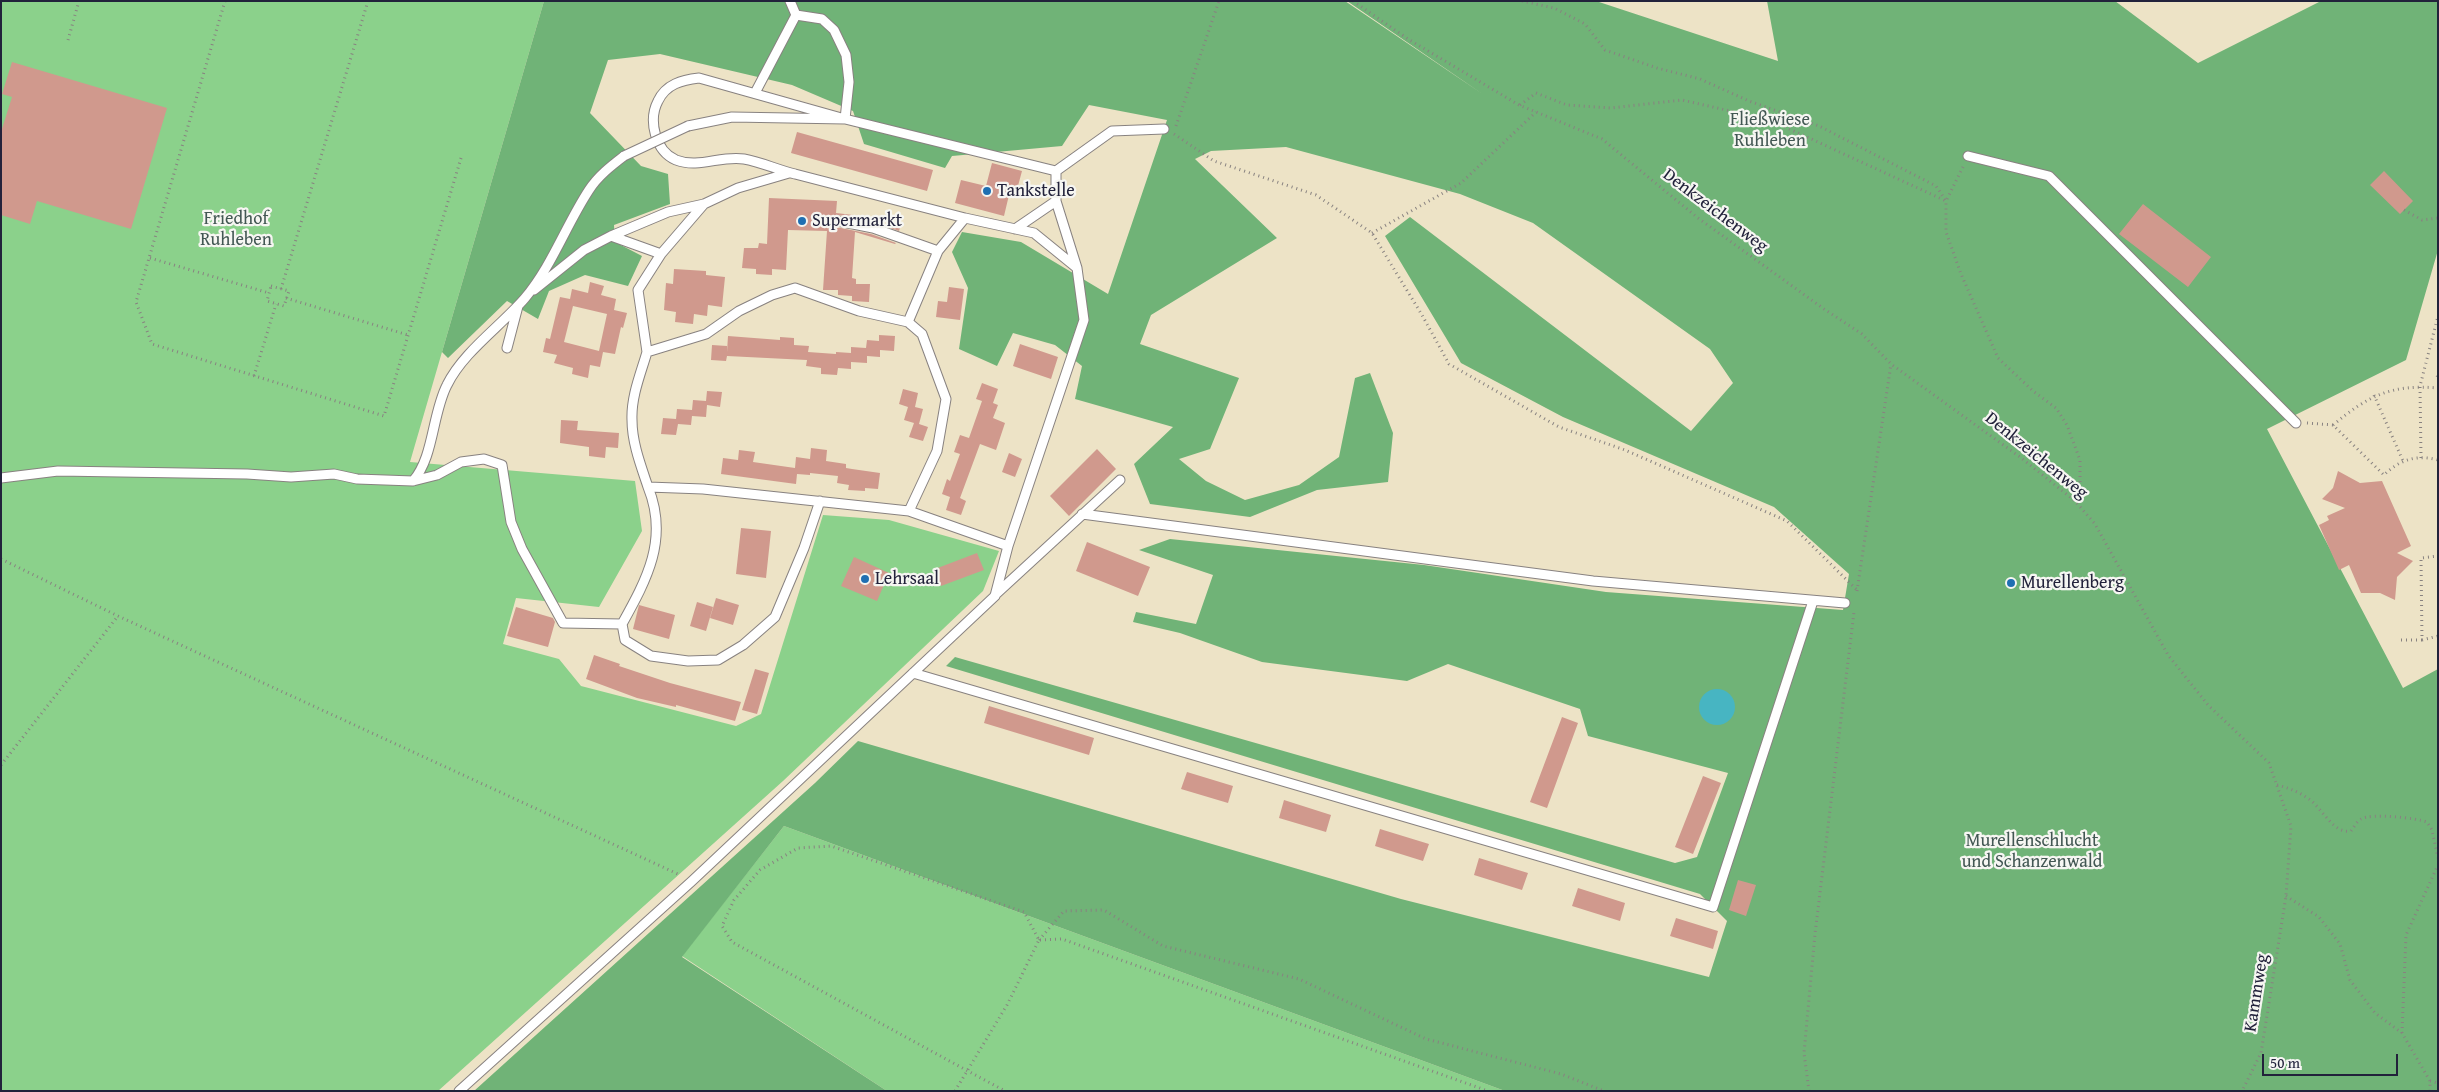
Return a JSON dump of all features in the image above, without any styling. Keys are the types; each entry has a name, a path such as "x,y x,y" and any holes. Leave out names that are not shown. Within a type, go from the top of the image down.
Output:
{"lane":[{"path":"790,1 796,14"},
{"path":"755,93 796,14"},
{"path":"796,14 822,19 834,30 846,55 850,82 845,119"},
{"path":"1077,268 1034,233 965,218 789,173 743,158 700,163 676,160 663,152 654,132 653,116 658,101 667,88 681,81 699,78 845,119 1056,171 1112,131 1164,129"},
{"path":"413,481 422,470 433,425 447,385 474,348 526,297 557,250 589,189 605,171 624,156 688,126 732,117 845,119"},
{"path":"1968,156 2049,176 2296,423"},
{"path":"995,596 1008,546 1084,320 1077,268 1056,201 1056,171"},
{"path":"526,297 584,250 612,236 668,212 704,204 738,188 789,173"},
{"path":"1015,229 1056,201"},
{"path":"704,204 661,254 638,290 647,352 636,389 632,419 637,452 655,504 657,523 653,559 645,584 622,624 625,640 651,656 688,661 718,660 743,645 775,617 804,548 820,501"},
{"path":"908,322 938,251 965,218"},
{"path":"838,222 873,228 938,251"},
{"path":"612,236 661,254"},
{"path":"647,352 706,334 739,311 772,295 795,288 859,311 908,322 922,334 946,398 937,450 909,510"},
{"path":"507,348 518,306"},
{"path":"1,478 58,471 247,474 291,477 334,474 357,479 413,481 437,475 461,462 484,459 502,465 511,522 522,549 563,623 622,624"},
{"path":"459,1091 692,881 1120,480"},
{"path":"648,487 703,489 909,510 1008,546"},
{"path":"1082,514 1593,581 1845,603"},
{"path":"914,673 1713,907 1813,600"}],"path":[{"path":"68,40 78,1"},
{"path":"225,1 136,302 152,344 384,416 460,158"},
{"path":"281,288 368,1"},
{"path":"1219,1 1173,134 1214,160 1316,194 1372,233 1422,315 1449,364 1559,426 1625,450 1787,522 1857,590"},
{"name":"Denkzeichenweg","path":"1353,1 1408,39 1519,106 1602,139 1698,218 1824,309 1862,334 1892,364 2020,457 2075,501 2095,524 2168,655 2208,705 2269,763 2291,826 2286,896"},
{"path":"1522,1 1554,8 1585,24 1605,50 1657,68 1700,79 1749,101 1819,126 1936,186 1946,201"},
{"path":"1519,106 1536,93 1567,105 1611,108 1682,100 1770,120 1946,201"},
{"path":"1372,233 1461,183 1536,112"},
{"path":"1968,156 1946,201 1946,232 1961,274 1998,358 2032,391 2056,408 2067,425 2080,460 2080,486 2075,501"},
{"path":"2404,210 2422,220 2438,218"},
{"path":"150,258 269,293"},
{"path":"272,286 289,291 284,306 267,301 269,293 272,286"},
{"path":"286,298 408,335"},
{"path":"254,376 276,304"},
{"path":"2421,458 2420,386 2438,318"},
{"path":"1856,600 1892,364"},
{"path":"2333,425 2356,406 2374,395 2395,388 2420,386 2438,388"},
{"path":"2374,395 2403,461"},
{"path":"2296,423 2333,425 2384,475 2403,461 2421,458 2438,460"},
{"path":"2422,640 2421,558 2438,556"},
{"path":"1,559 118,616 692,881"},
{"path":"1809,1091 1804,1053 1855,610"},
{"path":"1,765 118,616"},
{"path":"2401,640 2422,640 2438,636"},
{"path":"2276,785 2294,789 2310,800 2337,829 2344,832 2351,831 2361,819 2373,816 2390,818 2414,817 2427,822 2432,830 2438,858"},
{"path":"1005,1091 732,942 722,926 734,900 760,870 798,848 831,846 1024,912 1039,940"},
{"path":"2402,1033 2406,936 2438,865"},
{"path":"2286,896 2319,917 2340,944 2350,980 2375,1013 2402,1033 2430,1082 2430,1091"},
{"name":"Kammweg","path":"2242,1091 2261,1053 2286,896"},
{"path":"954,1091 1007,1005 1039,940 1064,911 1104,910 1163,946 1300,979 1426,1039 1561,1074 1604,1091"},
{"path":"1039,940 1062,939 1488,1091"},
{"path":"2430,1082 2438,1083"}],"green space":[{"name":"Friedhof Ruhleben","path":"1,1 544,1 410,462 635,481 642,531 599,607 516,598 503,644 559,659 581,686 736,726 761,714 823,515 889,520 999,551 983,591 783,781 438,1091 1,1091"},
{"path":"544,1 1345,1 1484,95 1347,1 1596,1 1778,61 1767,1 2115,1 2198,63 2321,1 2438,1 2438,250 2406,360 2267,429 2403,688 2438,669 2438,1091 1505,1091 784,826 682,957 887,1091 474,1091 815,783 858,741 1401,899 1709,977 1727,921 1700,894 946,666 955,657 1675,863 1697,857 1728,773 1588,736 1580,709 1448,664 1407,681 1262,662 1180,633 1133,622 1136,612 1196,624 1213,575 1139,550 1170,539 1424,565 1606,592 1843,610 1849,574 1774,507 1563,417 1461,363 1385,236 1410,217 1691,431 1733,383 1710,349 1533,223 1460,194 1286,147 1211,151 1195,159 1277,238 1151,315 1140,344 1239,378 1210,449 1179,459 1206,481 1245,500 1299,485 1339,457 1355,378 1370,373 1393,433 1388,482 1317,490 1250,517 1150,504 1134,464 1173,427 1075,399 1082,366 1055,345 1013,333 997,366 959,349 968,288 952,252 962,232 1021,242 1108,294 1167,120 1089,105 1062,146 952,156 945,168 864,144 853,111 792,85 660,54 608,60 590,113 641,166 668,174 670,204 614,225 615,242 642,256 628,286 585,275 549,291 538,319 507,301 448,358 442,352"},
{"path":"784,826 1505,1091 887,1091 682,956"}],"water":[{"path":"1717,689 1724,690 1730,694 1734,700 1734,714 1730,720 1724,724 1717,725 1710,724 1704,720 1700,714 1699,707 1700,700 1704,694 1710,690"}],"building":[{"path":"12,62 167,108 131,229 37,201 30,224 1,215 1,132 12,97 2,94"},
{"path":"797,132 933,170 927,191 791,153"},
{"name":"Tankstelle","path":"992,163 1022,171 1015,197 1009,195 1004,216 955,203 961,180 986,186"},
{"path":"2384,171 2413,201 2400,214 2370,185"},
{"path":"769,198 837,201 836,213 853,215 900,228 899,231 874,222 839,215 832,219 832,223 836,227 871,234 896,243 855,232 852,278 856,279 856,284 870,284 869,302 852,301 852,296 838,295 838,290 823,290 827,231 788,230 786,270 772,269 772,275 756,274 756,269 742,268 744,248 758,248 759,243 767,244"},
{"path":"2143,204 2211,257 2188,287 2119,234"},
{"path":"674,269 706,271 706,275 725,277 722,307 708,305 707,316 694,314 693,324 675,322 676,312 664,310 666,283 673,284"},
{"path":"590,282 604,286 601,295 616,299 614,310 627,313 623,328 621,327 615,354 603,352 600,367 590,365 588,378 572,374 573,368 554,363 557,355 543,352 546,338 550,339 560,297 570,299 572,289 588,293","holes":["573,306 607,314 599,351 564,342"]},
{"path":"949,287 964,289 960,320 936,317 938,301 947,302"},
{"path":"879,335 895,336 894,351 880,350 880,357 867,356 867,363 851,362 851,369 838,368 837,375 821,374 821,368 806,366 807,360 727,356 726,361 711,360 712,345 727,346 727,352 728,336 780,340 780,337 794,338 794,345 809,346 808,352 836,354 836,352 851,353 851,347 866,348 867,340 879,341"},
{"path":"1020,344 1058,357 1051,379 1013,366"},
{"path":"982,383 998,389 993,403 998,405 993,418 1005,423 996,450 980,444 960,498 966,501 961,515 946,510 950,497 942,494 947,479 950,481 960,454 954,452 960,435 969,438 982,401 976,399"},
{"path":"903,389 918,393 915,407 923,409 919,424 928,427 923,441 909,437 914,423 904,420 908,407 899,404"},
{"path":"707,391 722,392 720,407 707,405 706,417 692,416 691,425 678,424 676,435 661,434 663,418 676,419 677,409 692,410 693,400 706,401"},
{"path":"561,420 578,421 577,430 619,433 618,448 606,447 605,458 589,456 589,447 560,443"},
{"path":"811,448 827,450 826,461 846,464 846,468 880,473 878,489 865,488 865,491 848,490 849,485 837,483 838,476 810,473 810,475 797,474 796,484 721,474 723,458 738,460 739,450 755,452 753,462 795,468 796,457 810,459"},
{"path":"1097,449 1116,469 1069,516 1050,496"},
{"path":"1009,453 1022,459 1015,477 1002,472"},
{"path":"2338,471 2360,483 2382,481 2411,546 2397,553 2413,561 2397,577 2395,600 2380,593 2361,593 2349,565 2339,570 2319,525 2329,520 2327,516 2345,508 2322,499 2333,488"},
{"path":"741,528 771,531 766,578 736,574"},
{"path":"1087,542 1150,567 1138,596 1076,571"},
{"path":"977,553 984,570 941,586 935,569"},
{"name":"Lehrsaal","path":"854,557 889,573 877,601 841,586"},
{"path":"716,598 739,605 733,625 710,618"},
{"path":"697,602 713,607 706,631 690,626"},
{"path":"639,605 675,615 669,639 633,629"},
{"path":"516,607 553,618 555,622 548,647 507,636"},
{"path":"594,655 620,664 619,666 670,683 741,702 735,721 676,705 676,707 637,698 586,679"},
{"path":"755,669 769,673 757,714 742,710"},
{"path":"989,706 1094,738 1089,755 984,723"},
{"path":"1562,717 1578,723 1547,808 1530,802"},
{"path":"1187,772 1233,786 1228,803 1181,789"},
{"path":"1703,776 1721,783 1693,854 1675,847"},
{"path":"1284,800 1331,815 1326,832 1279,818"},
{"path":"1380,829 1429,844 1423,861 1375,846"},
{"path":"1479,858 1528,873 1522,890 1474,875"},
{"path":"1738,880 1756,885 1746,916 1729,910"},
{"path":"1578,888 1625,903 1620,921 1572,906"},
{"path":"1676,918 1718,931 1713,949 1670,936"}],"place":[{"name":"Tankstelle","path":"987,191"},
{"name":"Supermarkt","path":"802,221"},
{"name":"Lehrsaal","path":"865,579"},
{"name":"Murellenberg","path":"2011,583"}],"park label":[{"name":"Fließwiese Ruhleben","path":"1770,130"},
{"name":"Murellenschlucht und Schanzenwald","path":"2032,851"}]}
